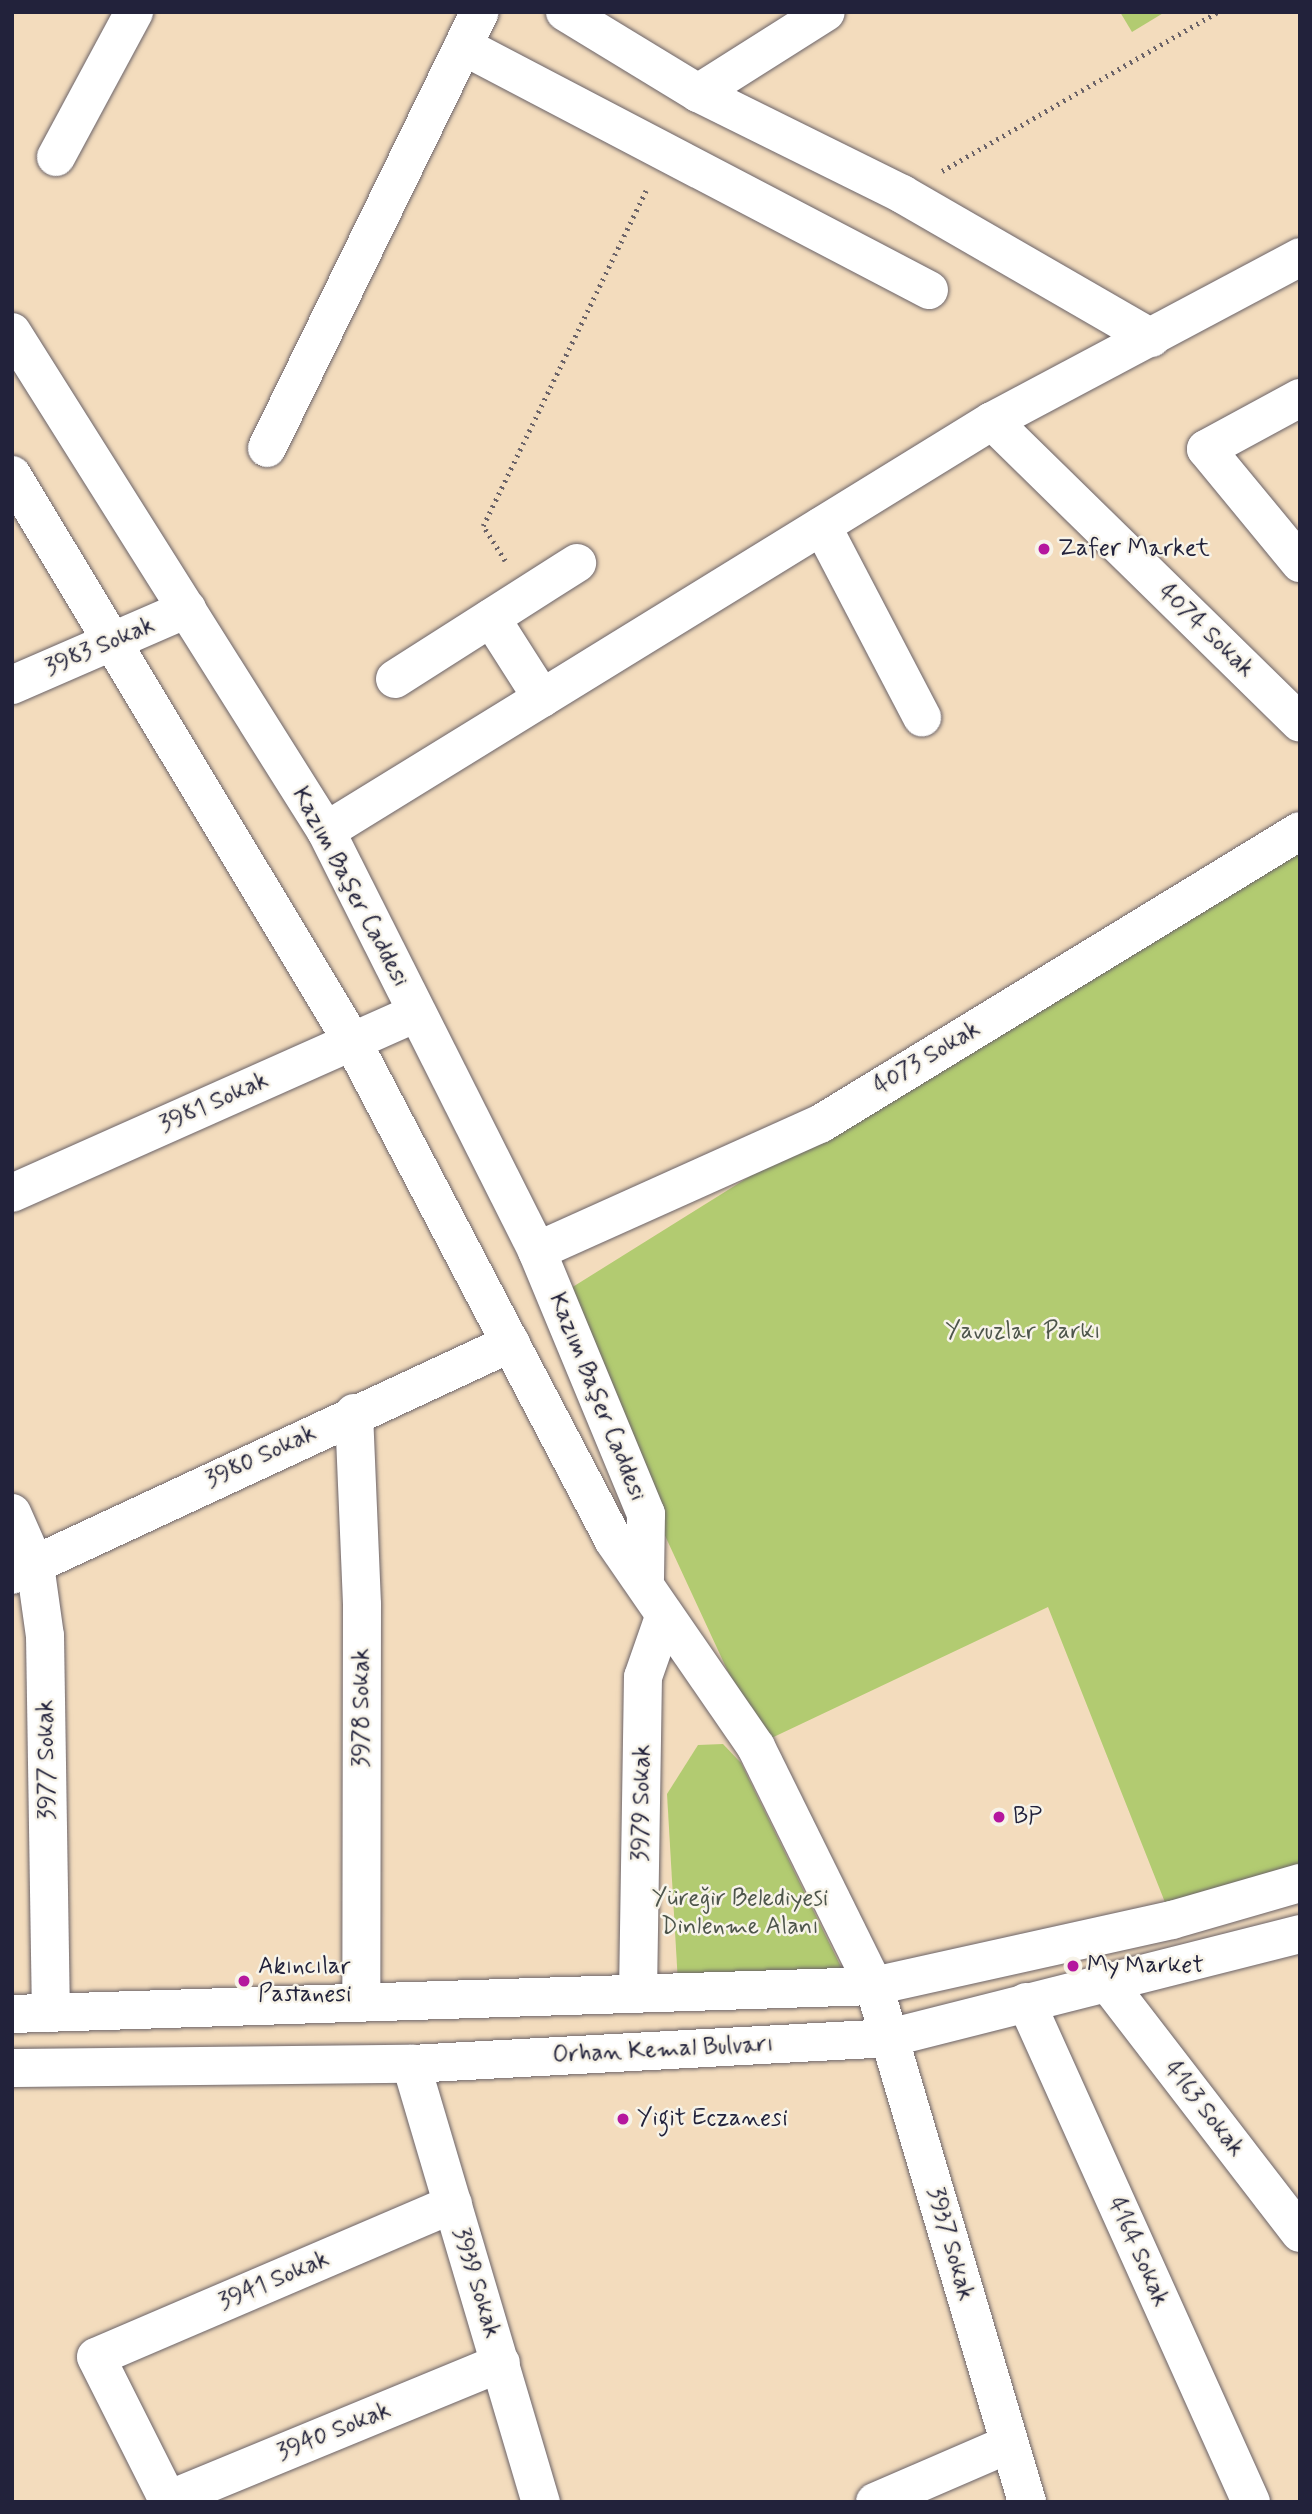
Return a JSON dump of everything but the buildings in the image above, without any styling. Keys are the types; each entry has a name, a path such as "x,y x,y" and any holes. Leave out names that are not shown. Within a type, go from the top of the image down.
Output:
{"street":[{"path":"56,158 134,12"},
{"path":"267,448 480,12"},
{"path":"565,12 698,93 901,194 1151,338"},
{"path":"698,93 826,12"},
{"path":"463,46 929,290"},
{"path":"326,831 992,421 1300,257"},
{"name":"Kazım Başer Caddesi","path":"15,343 326,831 537,1251 646,1514 645,1581"},
{"path":"1300,398 1206,449 1300,563"},
{"name":"4074 Sokak","path":"992,421 1300,723"},
{"name":"Kazım Başer Caddesi","path":"12,475 116,640 352,1041 614,1541 645,1581"},
{"path":"822,526 922,717"},
{"path":"395,679 578,562"},
{"name":"3983 Sokak","path":"12,685 187,609"},
{"path":"491,618 542,698"},
{"name":"4073 Sokak","path":"537,1251 820,1124 1300,831"},
{"name":"3981 Sokak","path":"12,1193 416,1013"},
{"name":"3980 Sokak","path":"24,1570 354,1413 511,1343"},
{"name":"3978 Sokak","path":"354,1413 362,1605 361,2003"},
{"name":"3977 Sokak","path":"12,1513 24,1570 45,1636 51,2013"},
{"path":"645,1581 664,1617 756,1747 874,1986"},
{"name":"3979 Sokak","path":"638,1994 643,1677 664,1617"},
{"path":"12,2014 874,1986 1172,1920 1300,1883"},
{"name":"Orhan Kemal Bulvarı","path":"12,2068 411,2064 889,2038 1026,2001 1109,1985 1300,1934"},
{"name":"4163 Sokak","path":"1109,1985 1300,2233"},
{"name":"3937 Sokak","path":"874,1986 1027,2502"},
{"name":"4164 Sokak","path":"1026,2001 1251,2502"},
{"name":"3939 Sokak","path":"411,2064 541,2502"},
{"name":"3941 Sokak","path":"168,2500 96,2357 453,2204"},
{"name":"3940 Sokak","path":"168,2500 500,2363"},
{"path":"874,2502 1009,2444"}],"path":[{"path":"901,194 1217,12"},
{"path":"526,596 484,526 665,151"}],"green space":[{"path":"1120,12 1165,12 1132,32"},
{"name":"Yavuzlar Parkı","path":"1300,833 1300,1883 1172,1920 1048,1607 761,1743 555,1298"},
{"name":"Yüreğir Belediyesi Dinlenme Alanı","path":"723,1744 741,1763 845,1975 678,1983 667,1794 698,1745"}],"place":[{"name":"Zafer Market","path":"1044,549"},
{"name":"BP","path":"999,1817"},
{"name":"My Market","path":"1073,1966"},
{"name":"Akıncılar Pastanesi","path":"244,1981"},
{"name":"Yigit Eczanesi","path":"623,2119"}]}
